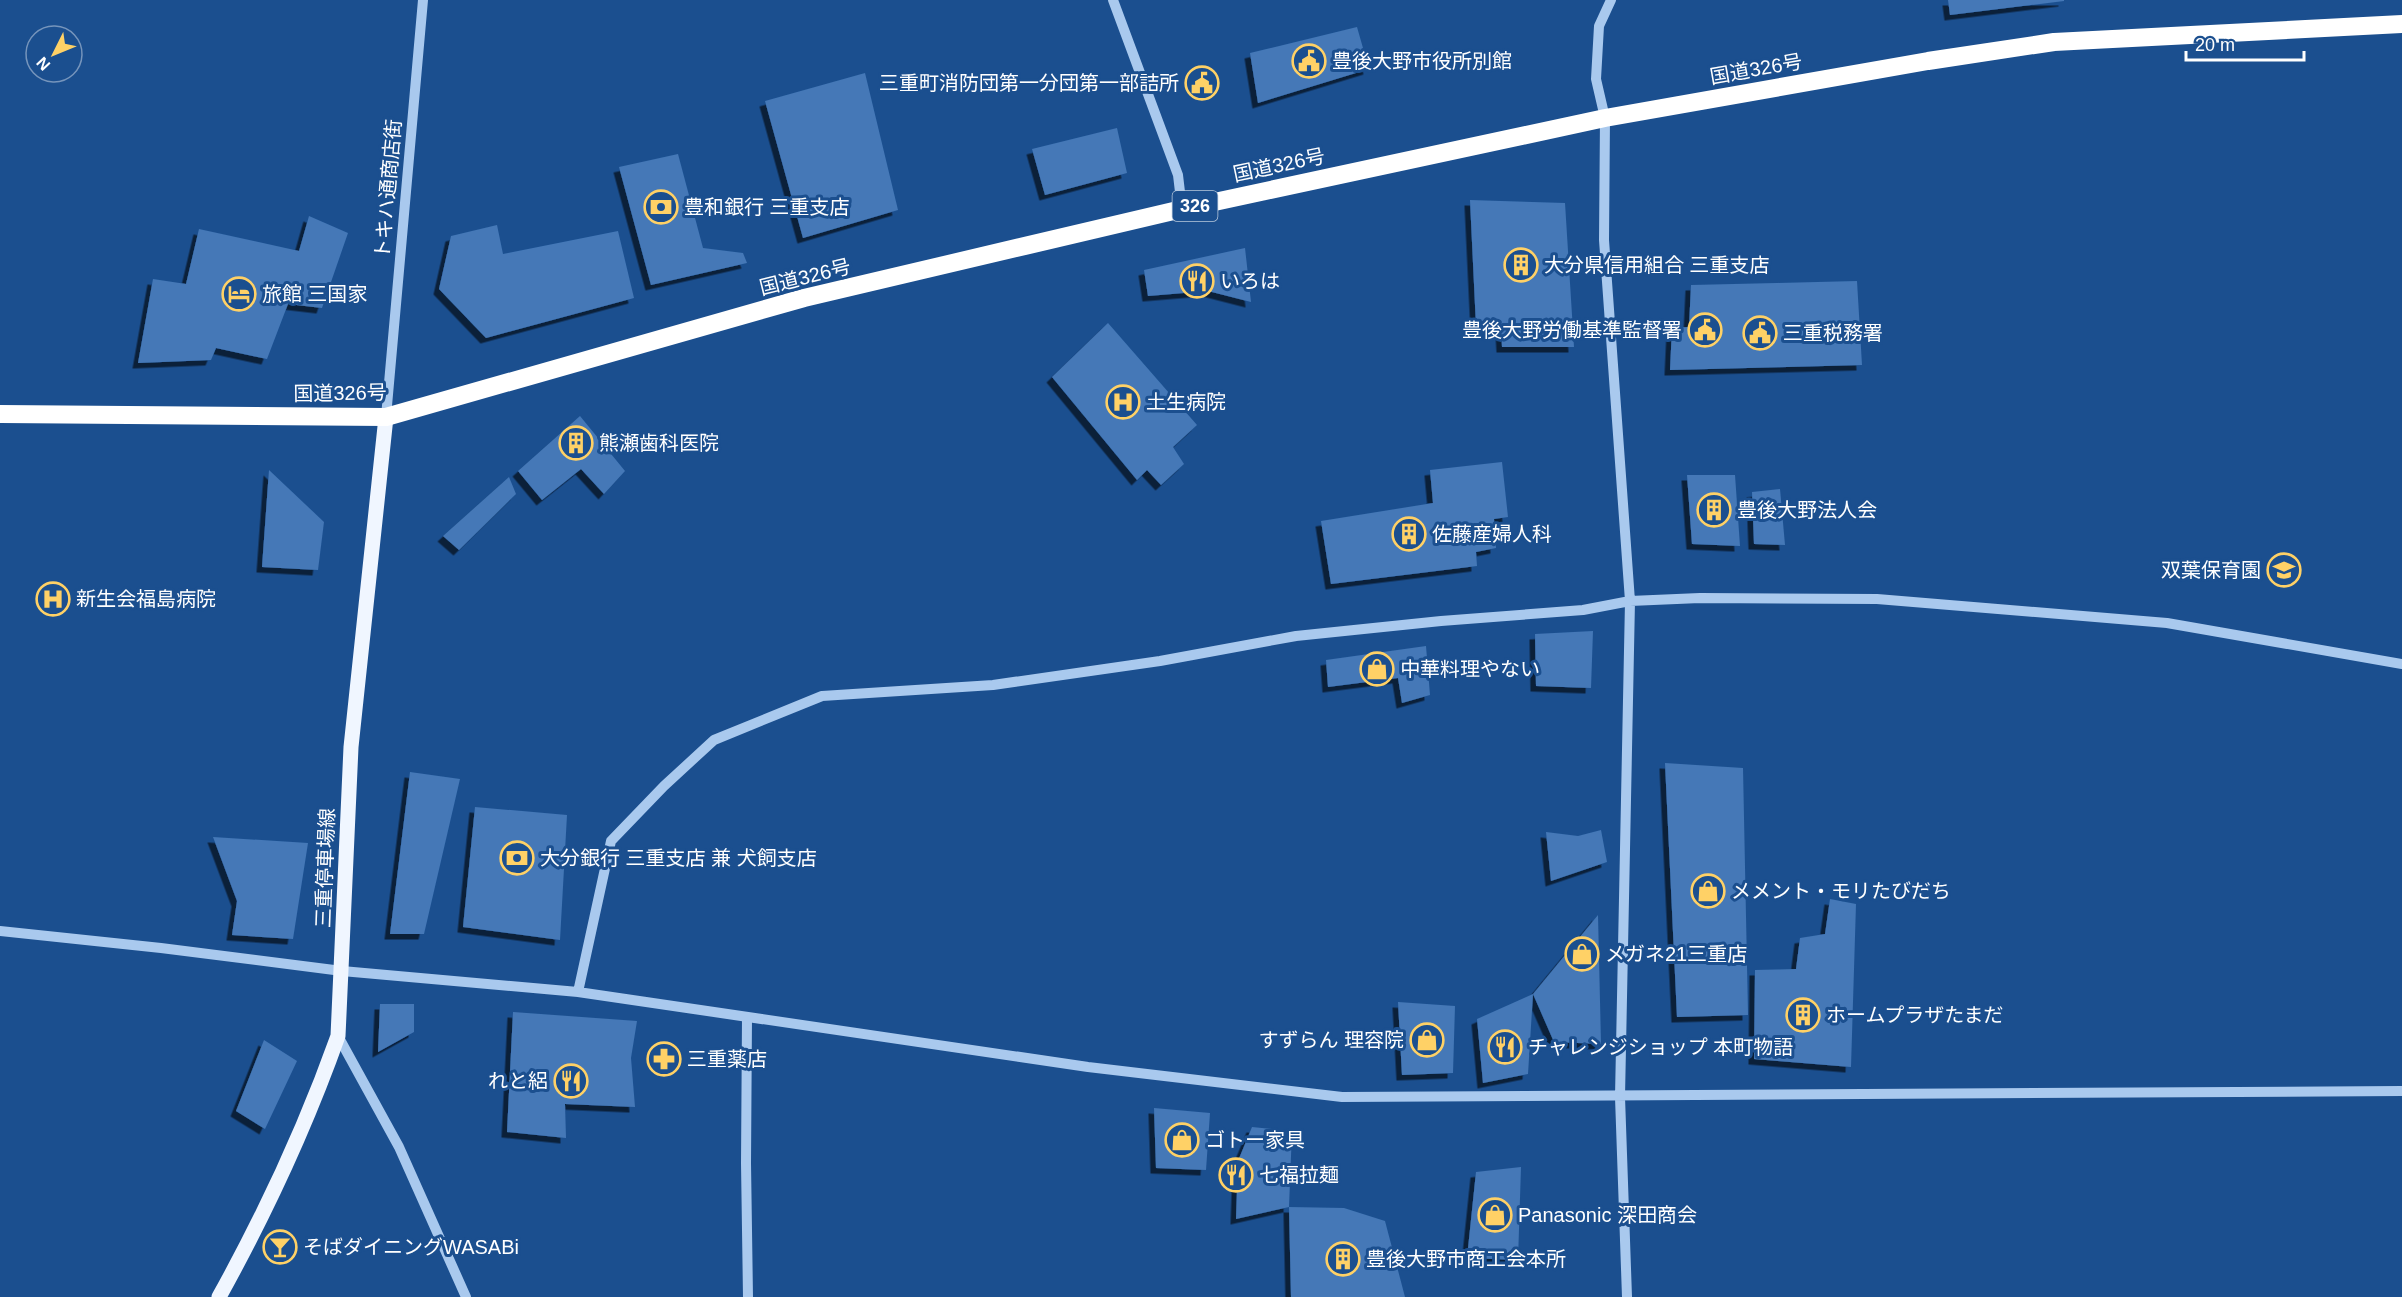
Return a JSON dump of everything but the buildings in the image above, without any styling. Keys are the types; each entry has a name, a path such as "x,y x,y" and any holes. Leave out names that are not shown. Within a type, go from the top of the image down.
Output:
{"highway":[{"name":"国道326号","path":"0,414 386,417 804,298 1182,209 1605,118 1928,61 2054,42 2402,24"}],"main road":[{"name":"三重停車場線","path":"219,1297 282,1170 322,1079 338,1036 351,747 386,417"}],"street":[{"name":"トキハ通商店街","path":"386,417 423,0"},
{"path":"1113,0 1178,175 1182,209"},
{"path":"1611,0 1599,26 1596,79 1605,118 1604,240 1630,602 1620,1097 1627,1297"},
{"path":"578,992 612,841 664,786 714,740 822,696 993,685 1160,661 1296,636 1700,597 1877,599 2167,623 2402,664"},
{"path":"0,931 161,948 342,971 578,992 1088,1066 1342,1097 2402,1091"},
{"path":"747,1017 748,1297"},
{"path":"338,1036 399,1147 466,1297"}],"place":[{"name":"豊後大野市役所別館","path":"1309,61"},
{"name":"三重町消防団第一分団第一部詰所","path":"1202,83"},
{"name":"豊和銀行 三重支店","path":"661,207"},
{"name":"大分県信用組合 三重支店","path":"1521,265"},
{"name":"いろは","path":"1197,281"},
{"name":"旅館 三国家","path":"239,294"},
{"name":"豊後大野労働基準監督署","path":"1705,330"},
{"name":"三重税務署","path":"1760,333"},
{"name":"土生病院","path":"1123,402"},
{"name":"熊瀬歯科医院","path":"576,443"},
{"name":"豊後大野法人会","path":"1714,510"},
{"name":"佐藤産婦人科","path":"1409,534"},
{"name":"双葉保育園","path":"2284,570"},
{"name":"新生会福島病院","path":"53,599"},
{"name":"中華料理やない","path":"1377,669"},
{"name":"大分銀行 三重支店 兼 犬飼支店","path":"517,858"},
{"name":"メメント・モリたびだち","path":"1708,891"},
{"name":"メガネ21三重店","path":"1582,954"},
{"name":"ホームプラザたまだ","path":"1803,1015"},
{"name":"すずらん 理容院","path":"1427,1040"},
{"name":"チャレンジショップ 本町物語","path":"1505,1047"},
{"name":"三重薬店","path":"664,1059"},
{"name":"れと絽","path":"571,1081"},
{"name":"ゴトー家具","path":"1182,1140"},
{"name":"七福拉麺","path":"1236,1175"},
{"name":"Panasonic 深田商会","path":"1495,1215"},
{"name":"そばダイニングWASABi","path":"280,1247"},
{"name":"豊後大野市商工会本所","path":"1343,1259"}]}
